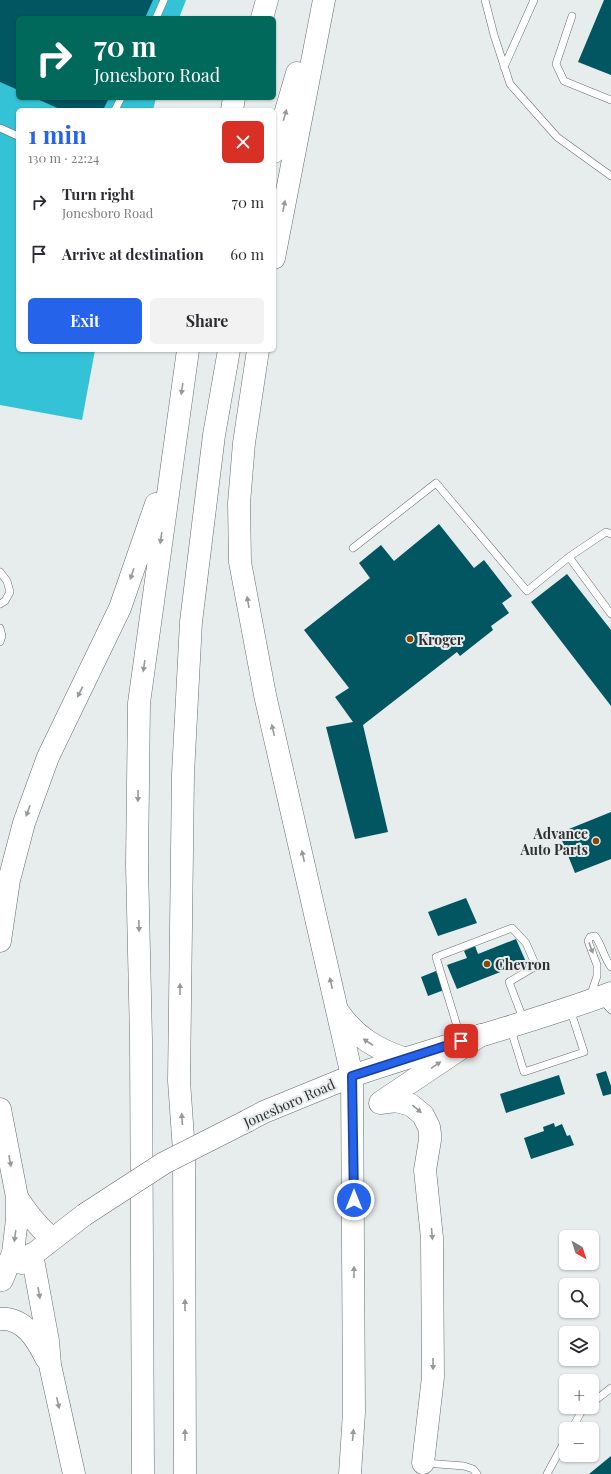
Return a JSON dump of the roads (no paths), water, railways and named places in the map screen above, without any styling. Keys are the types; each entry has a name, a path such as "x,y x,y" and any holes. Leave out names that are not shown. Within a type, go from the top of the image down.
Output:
{"main road":[{"path":"263,16 267,0"},
{"path":"276,145 319,0"},
{"path":"276,248 324,0"},
{"path":"143,1474 141,1039 137,865 139,703 188,352"},
{"path":"185,1474 184,1151 179,1081 183,774 190,622 214,435 229,352"},
{"path":"258,352 244,442 239,503 240,562 265,695 352,1076 354,1412 350,1474"},
{"path":"0,941 9,880 24,823 48,757 120,608 172,457"},
{"name":"Jonesboro Road","path":"1,1281 32,1254 84,1216 164,1163 264,1112 352,1076 403,1058 596,1002"},
{"path":"337,1010 354,1033 373,1045 403,1058"},
{"path":"353,1137 359,1121 367,1113 471,1038"},
{"path":"380,1103 396,1100 411,1105 423,1115 429,1127 430,1134 425,1170 432,1238 433,1377 423,1463"},
{"path":"0,1109 17,1197 17,1219 13,1252 1,1281"},
{"path":"17,1197 26,1212 52,1240"},
{"path":"32,1254 48,1341 50,1365 74,1474"},
{"path":"0,1319 11,1320 27,1328 41,1347 50,1365"}],"lane":[{"path":"157,16 164,0"},
{"path":"485,0 494,35 510,84 557,137 611,176"},
{"path":"504,67 534,0"},
{"path":"572,16 556,64 564,81 611,100"},
{"path":"0,128 16,135"},
{"path":"354,548 436,483 527,591 569,557 606,532 611,534"},
{"path":"569,557 611,614"},
{"path":"0,572 8,581 10,592 5,601 0,604"},
{"path":"0,628 2,636 0,642"},
{"path":"471,1038 436,957 512,928 526,943 536,966 509,982 524,1072 584,1052 596,1002 597,964 588,941 590,937 595,936 605,959 611,967"},
{"path":"599,1397 611,1388"},
{"path":"547,1474 559,1452"},
{"path":"423,1463 464,1466 473,1469 477,1474"}],"place":[{"name":"Kroger","path":"410,639"},
{"name":"Advance Auto Parts","path":"596,841"},
{"name":"Chevron","path":"487,964"}]}
